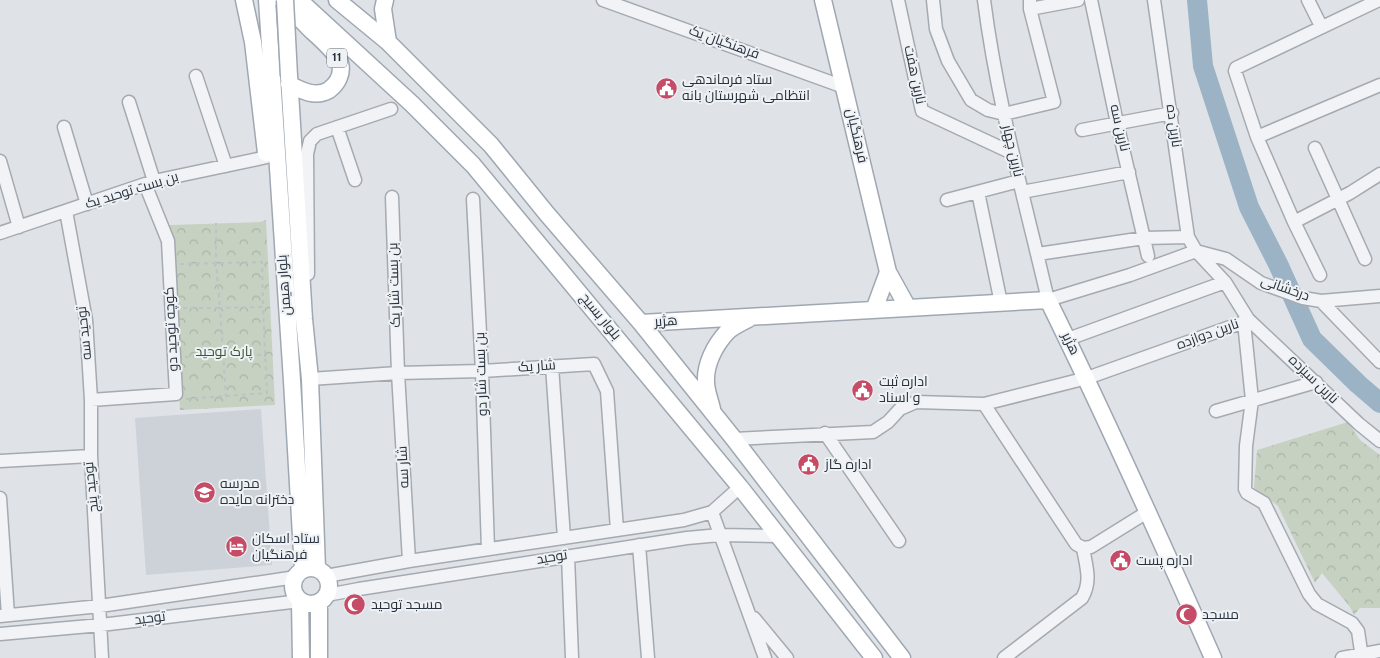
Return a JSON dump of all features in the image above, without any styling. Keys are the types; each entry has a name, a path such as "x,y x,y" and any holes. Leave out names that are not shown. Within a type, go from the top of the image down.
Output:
{"main road":[{"path":"244,0 253,42 272,198 281,224"},
{"name":"بلوار هیمن","path":"267,0 292,380 310,573"},
{"name":"بلوار هیمن","path":"283,0 304,319 310,379 310,573"},
{"name":"11","path":"283,0 329,47 340,63 340,77 334,87 323,94 313,94 300,90 289,80"},
{"name":"بلوار بسیج","path":"299,0 412,104 473,165 740,487 874,658"},
{"name":"بلوار بسیج","path":"338,0 388,42 492,146 641,324 734,439 902,658"},
{"path":"385,0 383,9 388,42"},
{"name":"فرهنگیان","path":"823,0 888,272 908,308"},
{"path":"528,230 547,214"},
{"path":"874,310 888,272"},
{"name":"هژیر","path":"641,324 1048,300 1087,378 1149,511 1213,658"},
{"name":"هژیر","path":"712,414 706,382 707,368 711,357 728,331 752,316"},
{"path":"301,658 300,601 293,587 310,573 329,585 323,599 319,658"},
{"path":"300,601 307,604 323,599"}],"street":[{"name":"فرهنگیان یک","path":"603,0 844,86"},
{"name":"نارین هفت","path":"898,0 922,111 1012,153"},
{"path":"933,0 936,29 948,61 971,100 988,110 1004,114 1054,102 1030,4 1078,0"},
{"name":"نارین چهار","path":"984,0 990,51 1012,153 1048,300"},
{"name":"نارین سه","path":"1091,0 1148,256"},
{"name":"نارین ده","path":"1154,0 1172,113 1188,237 1196,251"},
{"path":"1308,0 1321,26"},
{"path":"1320,275 1294,222 1257,137 1235,74 1236,68 1379,0"},
{"path":"196,76 226,166"},
{"path":"1257,137 1380,84"},
{"path":"129,102 150,183"},
{"path":"304,319 308,267 307,154 310,141 317,134 392,109"},
{"path":"1082,130 1172,113"},
{"path":"64,127 87,204"},
{"path":"337,127 355,180"},
{"path":"1315,148 1366,259"},
{"name":"بن بست توحید یک","path":"0,234 150,183 267,157"},
{"path":"0,161 19,227"},
{"path":"947,200 978,192 1129,172"},
{"path":"1294,222 1377,178"},
{"name":"کوچه توحید دو","path":"91,400 176,394 168,241 150,183"},
{"path":"978,192 1001,303"},
{"name":"بن بست شار یک","path":"392,197 398,373"},
{"name":"بن بست شار دو","path":"473,199 482,370 488,549"},
{"name":"توحید سه","path":"66,211 86,320 92,456"},
{"path":"1038,254 1144,238 1188,237"},
{"path":"1048,300 1130,275 1196,251"},
{"name":"نارین دوازده","path":"734,439 872,432 888,422 900,409 916,402 984,404 1087,378 1246,320 1225,282 1196,251"},
{"name":"درخشانی","path":"1196,251 1226,259 1261,283 1303,298 1320,301 1380,296"},
{"path":"1068,339 1225,282"},
{"path":"1320,301 1380,362"},
{"path":"1246,320 1252,400 1246,446 1244,482 1247,493 1264,502 1309,594 1317,604 1338,617 1348,620 1358,631 1362,656"},
{"name":"نارین سیزده","path":"1246,320 1380,441"},
{"name":"شار یک","path":"310,379 594,364 607,391 618,530"},
{"path":"552,366 564,538"},
{"name":"شار سه","path":"398,373 409,562"},
{"path":"1216,412 1316,382"},
{"path":"984,404 1076,544 1083,548 1091,548 1149,511"},
{"path":"824,433 899,541"},
{"name":"توحید پنج","path":"0,461 92,456 102,658"},
{"name":"توحید","path":"4,615 100,606 310,573 356,572 488,549 684,520 712,512 740,487"},
{"path":"0,498 4,615"},
{"path":"712,512 765,658"},
{"name":"توحید","path":"323,599 358,589 639,545 720,534 778,536"},
{"path":"639,545 648,658"},
{"path":"1004,658 1082,598 1087,590 1089,578 1083,548"},
{"path":"568,556 572,658"},
{"path":"356,572 358,589"},
{"name":"توحید","path":"0,634 101,625 300,601"},
{"path":"748,611 787,658"},
{"path":"1342,658 1362,656 1380,651"}],"path":[{"path":"216,223 216,264 226,397"},
{"path":"176,264 262,262 267,393 185,399"},
{"path":"182,308 263,307"},
{"path":"180,357 222,354 265,355"}],"shaded area":[{"name":"مدرسه دخترانه مایده","path":"261,409 272,565 146,575 135,418"}],"green space":[{"name":"پارک توحید","path":"266,220 275,405 180,410 170,225 260,222"},
{"path":"1348,422 1360,440 1380,455 1380,608 1360,608 1354,615 1350,607 1322,573 1315,583 1278,506 1254,488 1257,450"}],"waterway":[{"path":"1197,0 1203,66 1249,207 1278,264 1312,339 1380,403"}],"place":[{"name":"ستاد فرماندهی انتظامی شهرستان بانه","path":"666,88"},
{"name":"اداره ثبت و اسناد","path":"863,390"},
{"name":"اداره گاز","path":"809,465"},
{"name":"مدرسه دخترانه مایده","path":"204,492"},
{"name":"ستاد اسکان فرهنگیان","path":"236,547"},
{"name":"اداره پست","path":"1120,561"},
{"name":"مسجد توحید","path":"355,605"},
{"name":"مسجد","path":"1186,615"}]}
